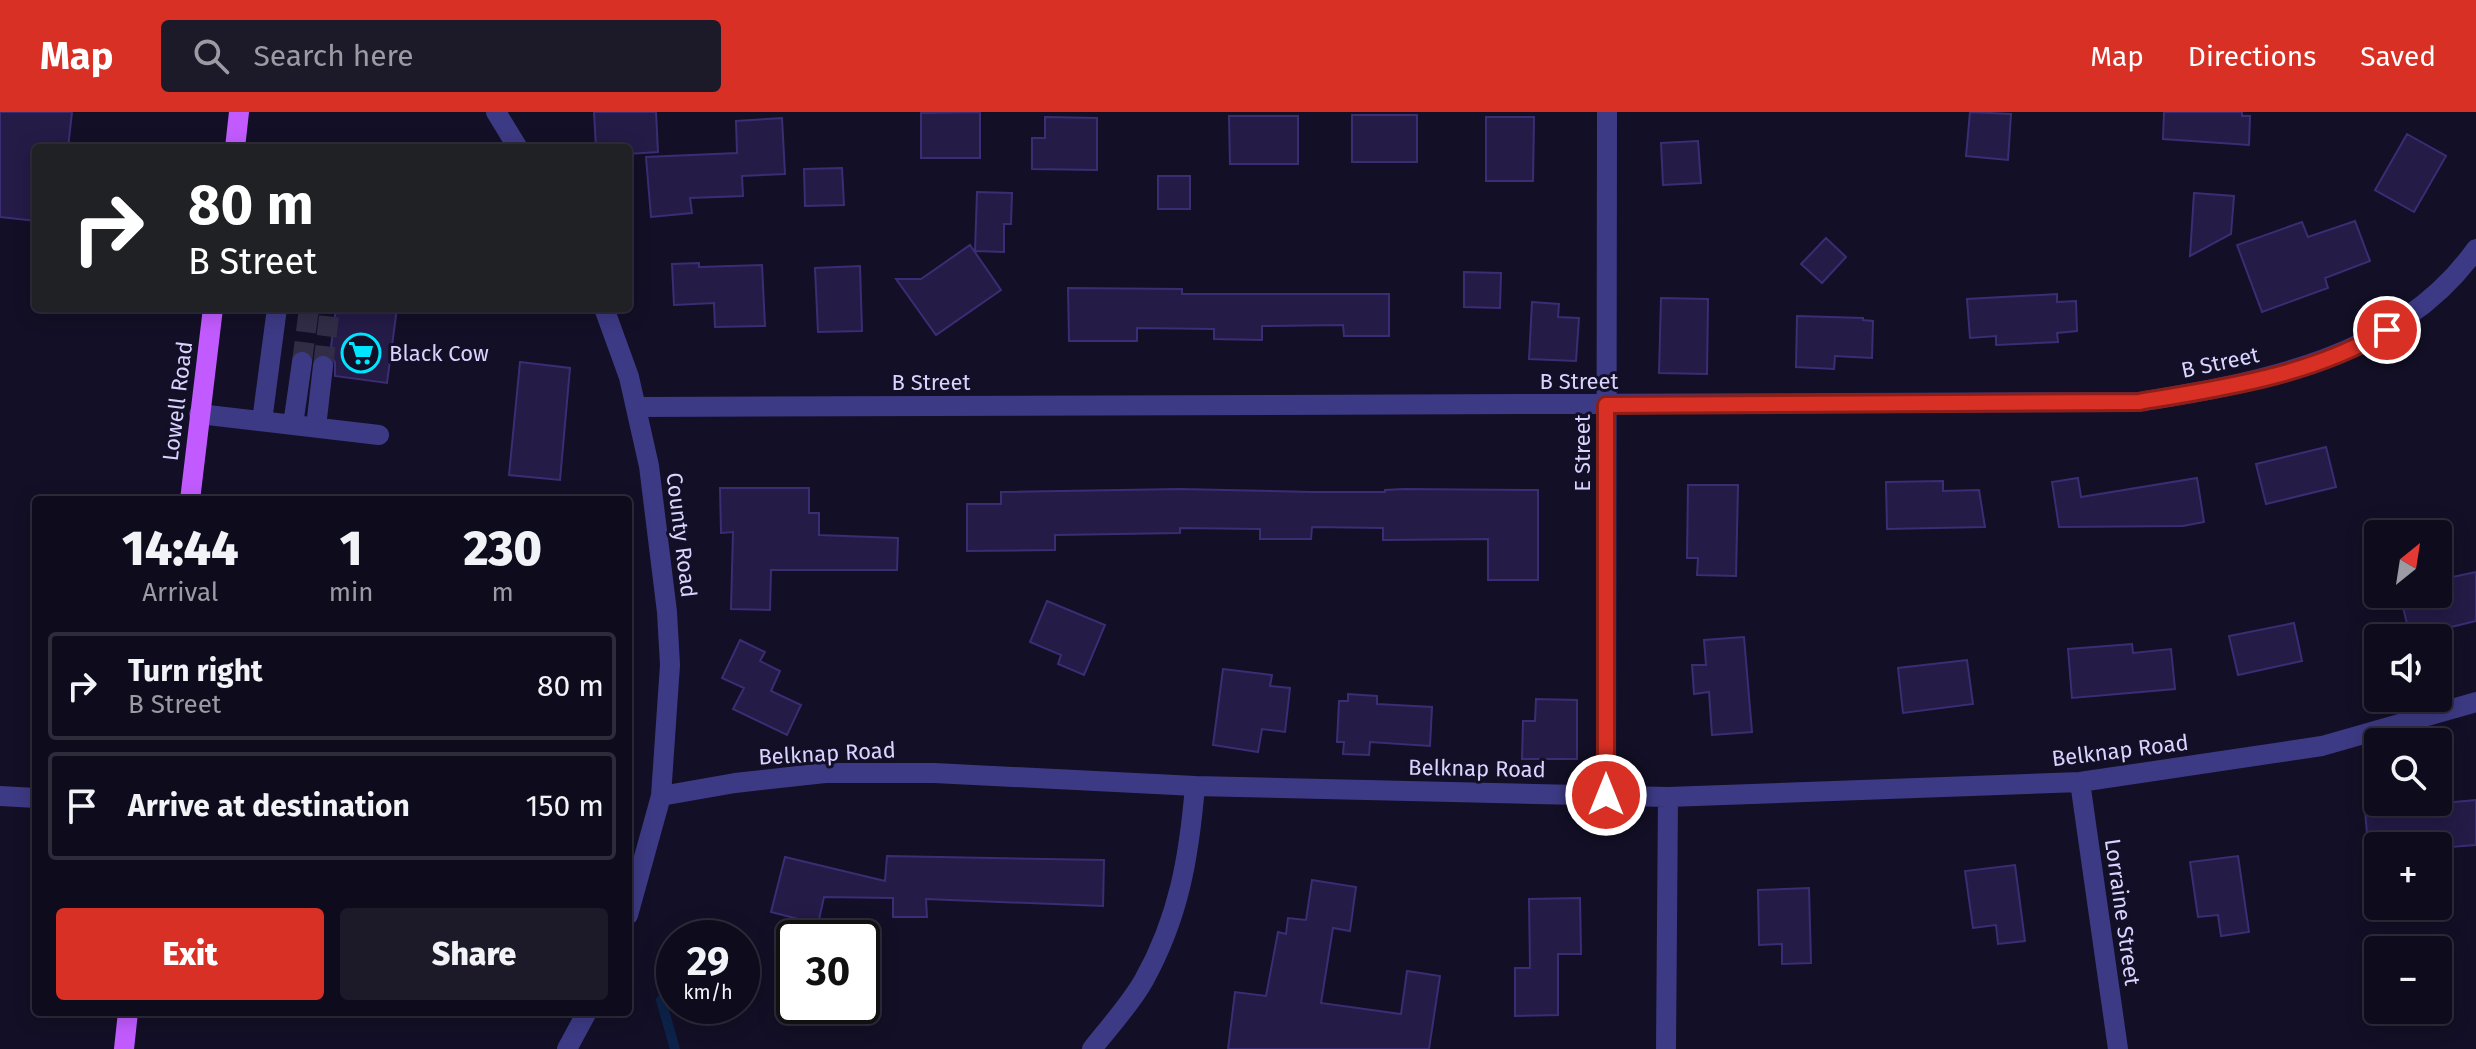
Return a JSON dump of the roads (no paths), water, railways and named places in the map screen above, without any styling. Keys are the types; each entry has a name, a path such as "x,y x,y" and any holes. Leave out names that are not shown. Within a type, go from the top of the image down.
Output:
{"main road":[{"path":"235,144 239,112"},
{"name":"Lowell Road","path":"190,496 212,312"},
{"path":"124,1049 128,1016"}],"street":[{"path":"496,112 516,144"},
{"name":"E Street","path":"1606,795 1607,112"},
{"name":"B Street","path":"637,407 2139,402 2217,389 2295,369 2370,340 2438,294 2476,249"},
{"path":"262,421 276,312"},
{"name":"County Road","path":"606,312 615,331 637,407 656,514 670,665 661,796 632,901"},
{"path":"293,425 302,362"},
{"path":"316,427 323,366"},
{"path":"199,414 379,435"},
{"name":"Belknap Road","path":"661,796 735,783 825,773 934,773 1195,786 1668,797 2080,782 2322,746 2476,702"},
{"name":"Lorraine Street","path":"2080,782 2118,1049"},
{"path":"1092,1049 1142,983 1164,939 1180,894 1190,848 1195,786"},
{"path":"0,796 32,798"},
{"path":"1666,1049 1668,797"},
{"path":"567,1049 585,1016"}],"waterway":[{"path":"668,1024 675,1049"}],"tunnel":[{"path":"302,362 308,312"},
{"path":"323,366 330,312"}],"place":[{"name":"Black Cow","path":"361,353"}]}
